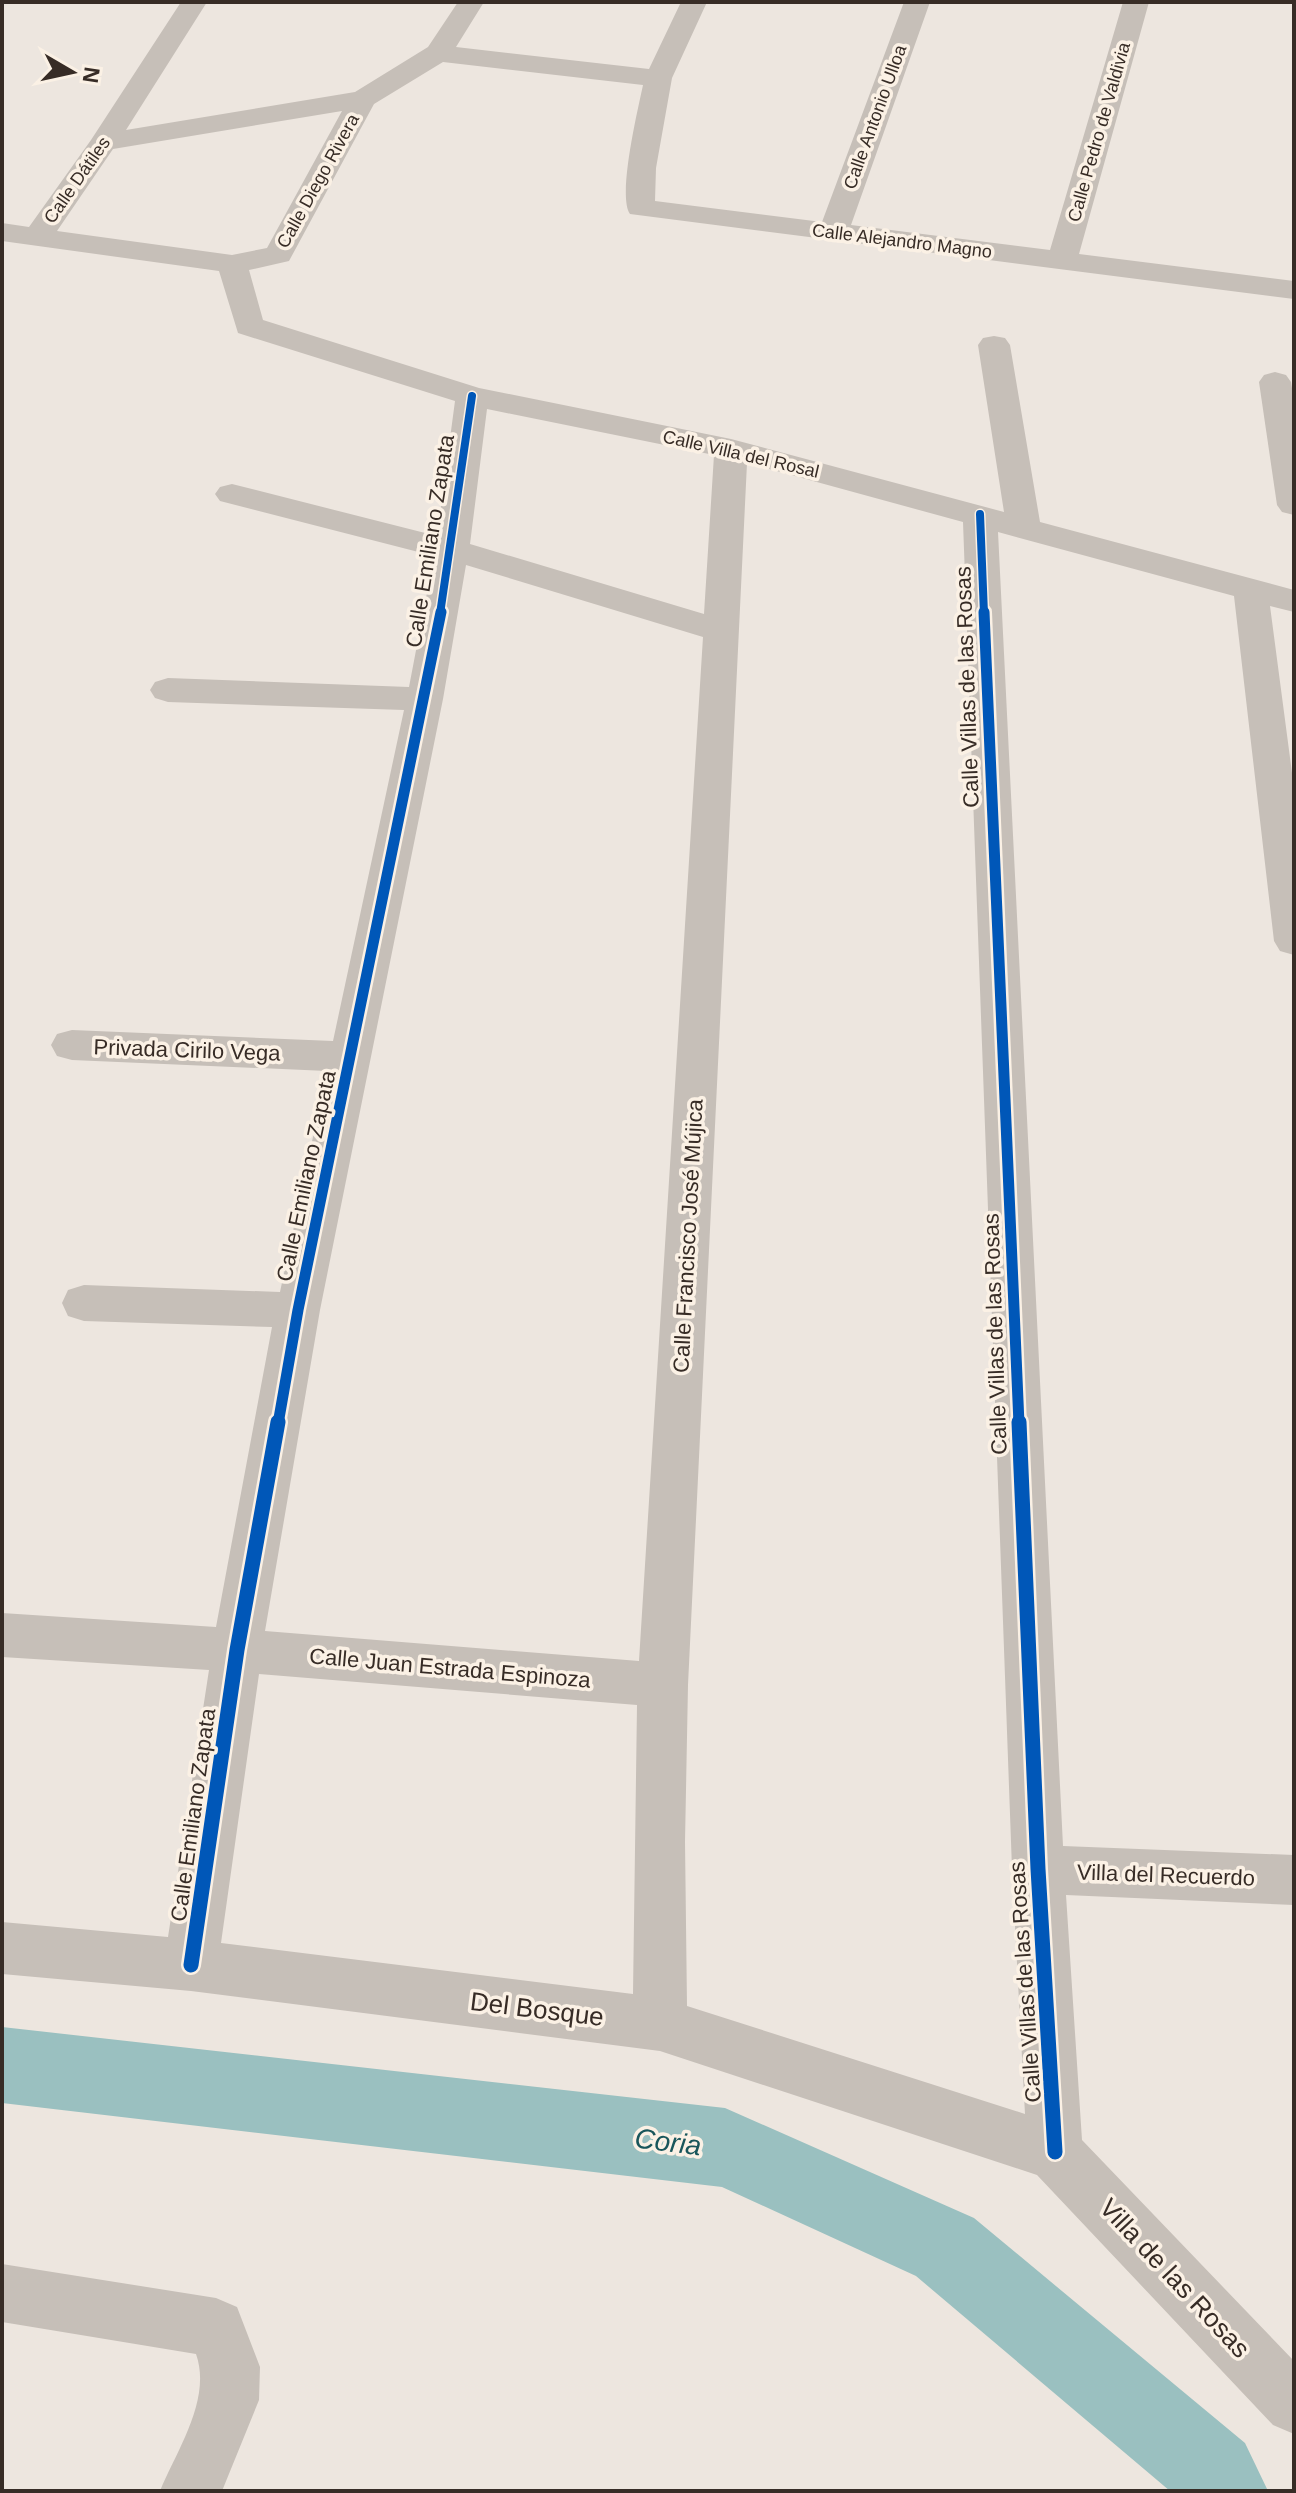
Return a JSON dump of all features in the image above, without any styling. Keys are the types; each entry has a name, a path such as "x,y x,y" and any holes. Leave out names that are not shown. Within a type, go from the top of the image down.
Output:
{"street":[{"name":"Calle Dátiles","path":"38,236 104,142 194,2"},
{"path":"471,2 438,53 658,78"},
{"name":"Calle Alejandro Magno","path":"694,2 658,78 642,168 640,208 1294,290"},
{"name":"Calle Antonio Ulloa","path":"833,233 917,2"},
{"name":"Calle Pedro de Valdivia","path":"1062,262 1136,2"},
{"name":"Calle Diego Rivera","path":"232,264 278,255 363,99 438,53"},
{"path":"104,142 363,99"},
{"path":"2,232 232,264"},
{"name":"Calle Villa del Rosal","path":"232,264 249,326 472,396 731,449 980,514 1251,592 1294,601"},
{"path":"994,345 1024,529"},
{"path":"1275,382 1294,505"},
{"name":"Calle Emiliano Zapata","path":"191,1965 237,1650 298,1310 425,699 452,550 472,396"},
{"name":"Calle Francisco José Mújica","path":"660,2024 659,1842 663,1685 731,449"},
{"path":"232,494 452,550 721,631"},
{"name":"Calle Villas de las Rosas","path":"980,514 1038,1869 1055,2152"},
{"path":"1251,592 1294,941"},
{"path":"168,690 425,699"},
{"name":"Privada Cirilo Vega","path":"72,1045 351,1057"},
{"path":"84,1303 298,1310"},
{"name":"Calle Juan Estrada Espinoza","path":"2,1635 237,1650 663,1685"},
{"name":"Villa del Recuerdo","path":"1038,1869 1294,1880"},
{"name":"Del Bosque","path":"2,1948 191,1965 660,2024 1055,2152"},
{"name":"Villa de las Rosas","path":"1055,2152 1294,2404"},
{"path":"2,2293 216,2328 230,2367 229,2400 191,2491"}],"waterway":[{"name":"Coria","path":"2,2065 725,2148 945,2247 1215,2473 1225,2491"}],"cycle path":[{"path":"191,1965 237,1650 298,1310 425,699 452,550 472,396"},
{"path":"980,514 1038,1869 1055,2152"}]}
